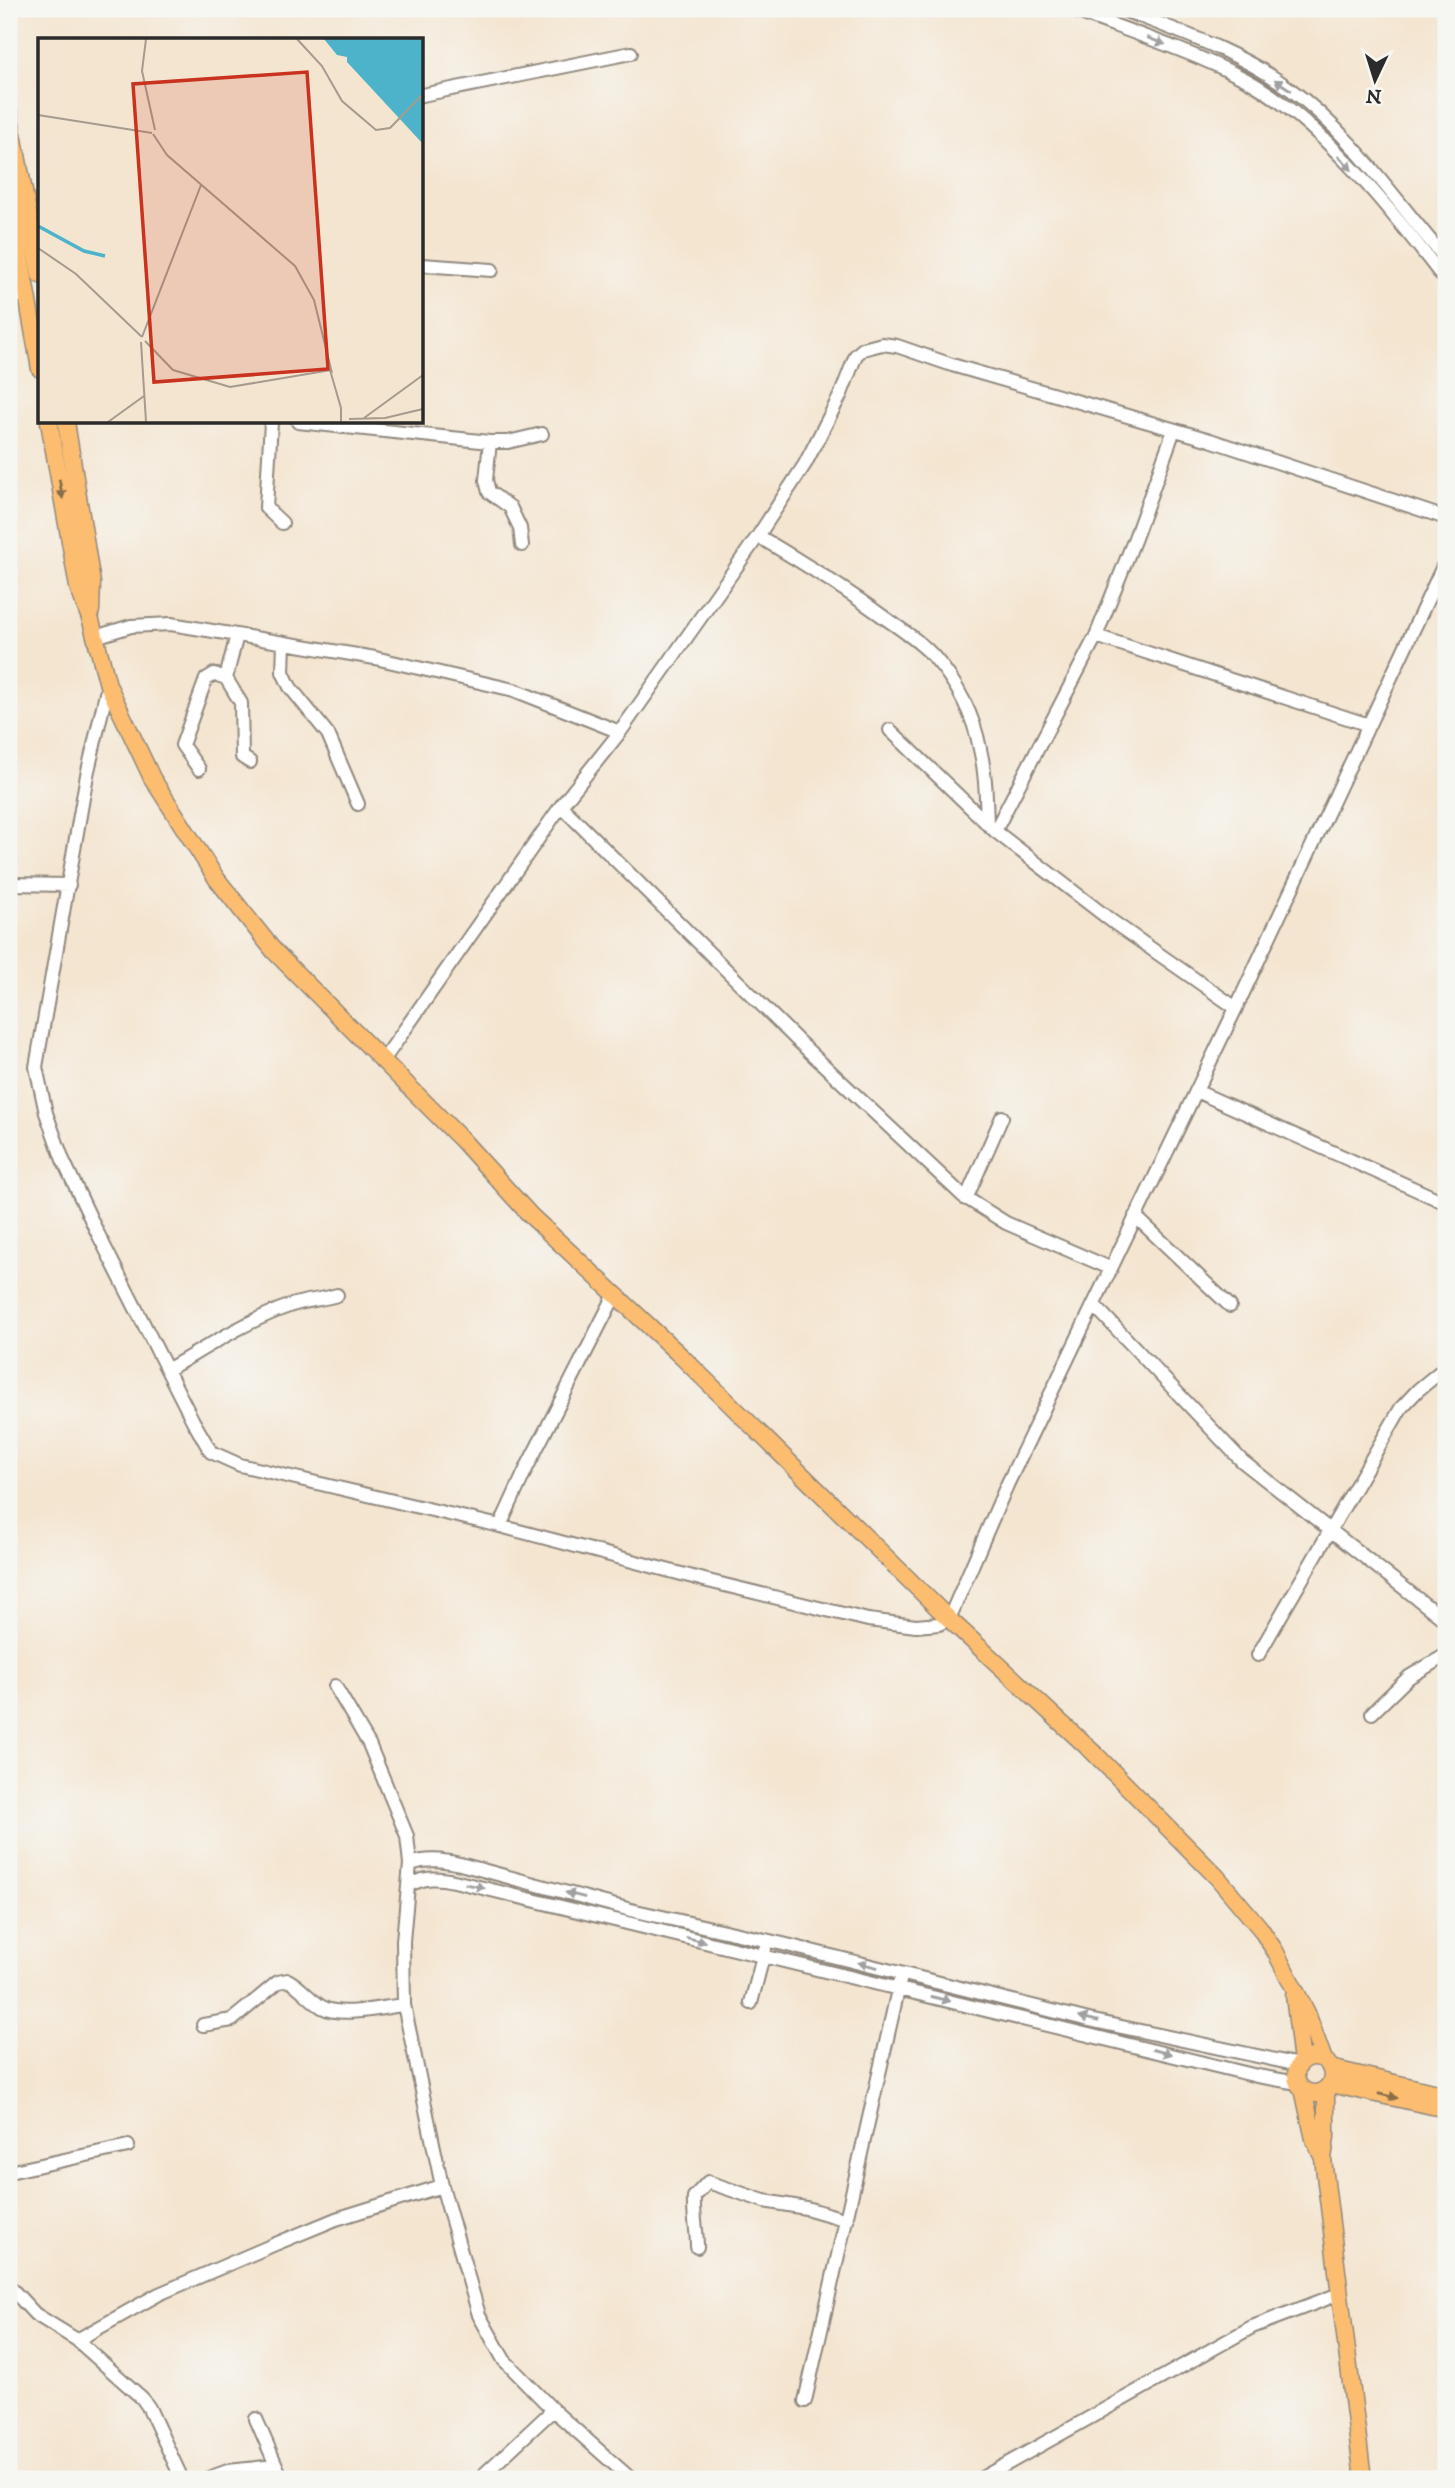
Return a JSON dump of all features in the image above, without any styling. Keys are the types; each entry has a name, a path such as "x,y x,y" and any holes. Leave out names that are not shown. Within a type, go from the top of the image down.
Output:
{"main road":[{"path":"9,113 14,191 38,352"},
{"path":"14,191 38,255"},
{"path":"49,424 78,587 108,685 152,778 216,878 274,951 463,1141 530,1215 682,1357 949,1619 1086,1746 1217,1877 1260,1928 1294,1985 1315,2031 1327,2075 1326,2137 1322,2159"},
{"path":"66,424 92,583 93,629"},
{"path":"1294,1985 1301,2064"},
{"path":"1363,2479 1322,2159 1296,2072 1301,2064 1312,2057 1327,2075 1446,2109"},
{"path":"1301,2086 1312,2093 1327,2075"},
{"path":"1327,2075 1446,2095"}],"street":[{"path":"1070,9 1184,52 1244,79 1266,93 1300,118 1346,163 1446,281"},
{"path":"1121,9 1205,42 1291,89 1347,140 1446,259"},
{"path":"424,95 631,53"},
{"path":"424,265 492,270"},
{"path":"9,298 32,299"},
{"path":"382,1062 561,806 620,732 758,536 805,464 841,394 856,355 872,345 897,346 1321,476 1446,518"},
{"path":"271,424 266,508 282,523"},
{"path":"317,424 490,442 508,442 542,434"},
{"path":"991,828 1096,636 1174,430"},
{"path":"490,442 486,480 489,492 510,507 520,528 522,545"},
{"path":"758,536 832,579 917,641 943,667 961,695 980,747 991,828"},
{"path":"108,685 87,775 36,1056 38,1083 63,1160 97,1233 211,1452 230,1462 499,1525 695,1578 868,1620 916,1626 939,1624 949,1619 1007,1485 1236,1008 1446,560"},
{"path":"93,629 171,624 375,658 514,690 620,732"},
{"path":"226,678 237,635"},
{"path":"1096,636 1369,725"},
{"path":"284,643 283,672 290,687 328,734 358,804"},
{"path":"199,769 181,745 206,679 214,674 226,678 241,703 242,757 250,762"},
{"path":"890,730 991,828 1113,922 1236,1008"},
{"path":"561,806 797,1040 967,1199 1006,1223 1110,1268"},
{"path":"9,884 69,885"},
{"path":"1196,1091 1446,1203"},
{"path":"967,1199 1002,1117"},
{"path":"1135,1216 1230,1306"},
{"path":"167,1370 251,1321 292,1305 337,1295"},
{"path":"499,1525 615,1295"},
{"path":"1094,1305 1241,1461 1446,1622"},
{"path":"1258,1656 1401,1408 1446,1367"},
{"path":"1372,1713 1409,1677 1446,1655"},
{"path":"335,1686 373,1755 407,1836 410,1864 403,1941 404,2004 442,2186 479,2315 504,2360 553,2410 631,2479"},
{"path":"410,1864 422,1860 448,1862 600,1902 1103,2023 1301,2064"},
{"path":"409,1885 421,1879 435,1877 1301,2086"},
{"path":"597,1916 600,1902"},
{"path":"751,2003 767,1941"},
{"path":"811,1967 814,1952"},
{"path":"805,2401 902,1973"},
{"path":"203,2025 232,2020 278,1982 288,1980 297,1984 320,2006 331,2011 344,2012 404,2004"},
{"path":"9,2172 128,2146"},
{"path":"697,2247 694,2197 708,2182 764,2201 806,2208 848,2220"},
{"path":"77,2340 159,2294 273,2245 336,2219 442,2186"},
{"path":"9,2286 34,2314 77,2340 142,2398 182,2479"},
{"path":"986,2478 1252,2327 1339,2294"},
{"path":"479,2479 553,2410"},
{"path":"256,2419 282,2479"},
{"path":"206,2479 228,2472 275,2466"}]}
